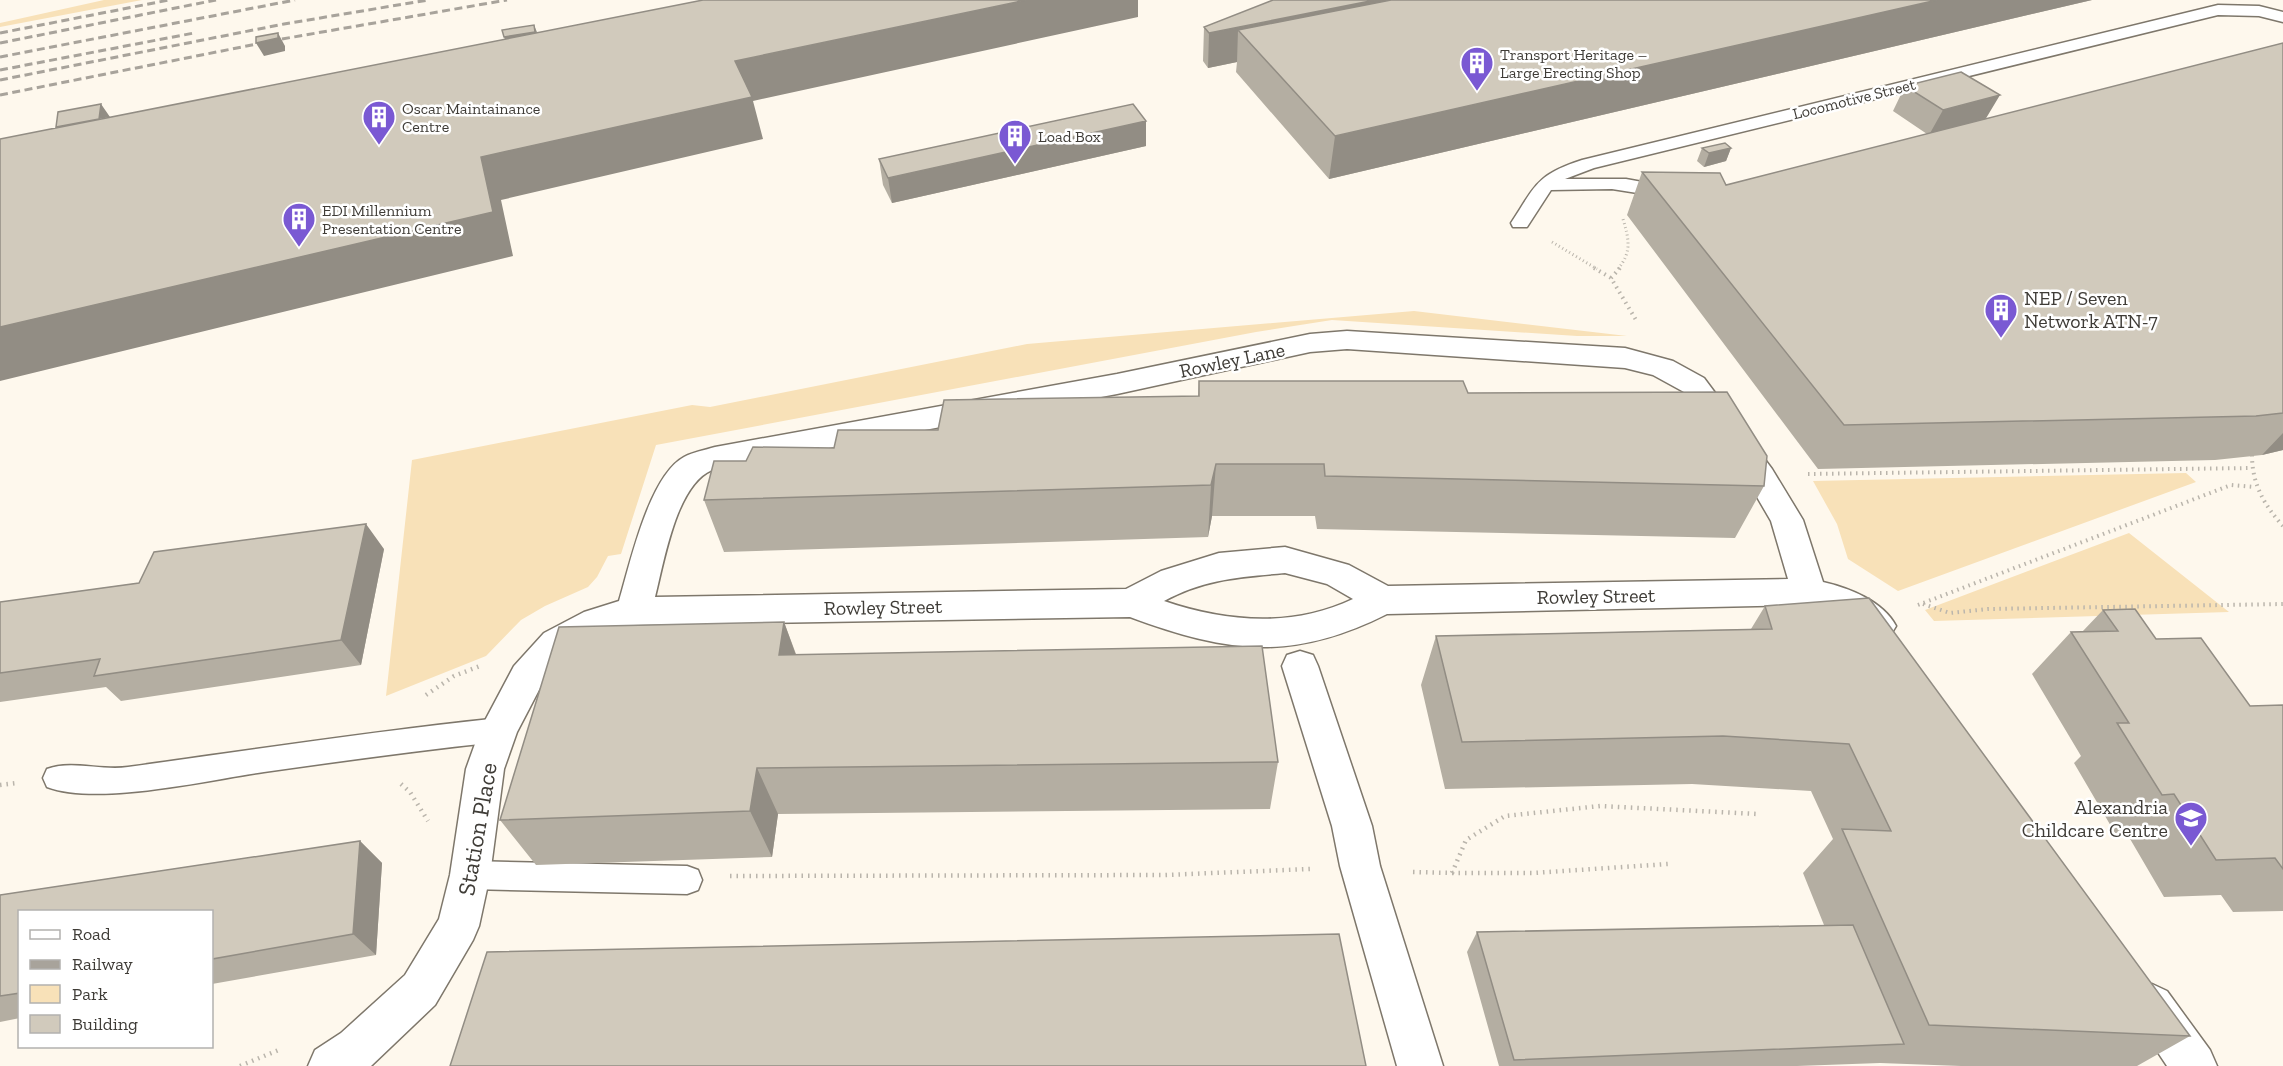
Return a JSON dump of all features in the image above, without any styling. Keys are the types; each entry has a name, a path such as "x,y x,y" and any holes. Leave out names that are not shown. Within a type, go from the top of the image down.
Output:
{"street":[{"name":"Rowley Lane","path":"634,611 666,500 678,480 692,466 715,458 1117,384 1310,343 1380,341 1625,358 1663,368 1694,385 1761,477 1787,520 1809,592"},
{"name":"Rowley Street","path":"1131,603 1173,580 1219,566 1285,560 1337,574 1383,600"},
{"name":"Rowley Street","path":"634,611 1131,603 1172,619 1219,632 1278,636 1330,624 1383,600 1809,592 1841,600 1866,616 1893,638 1900,648"},
{"name":"Station Place","path":"332,1066 357,1048 420,990 458,926 470,875 485,770 499,730 527,677 557,643 596,622 634,611"},
{"path":"1300,666 1352,826 1361,869 1420,1066"},
{"path":"2133,979 2194,1066"}],"lane":[{"path":"2236,0 2259,11"},
{"name":"Locomotive Street","path":"1520,223 1547,182 1563,172 1600,161 2209,12 2259,11 2282,24"},
{"path":"1542,190 1554,185 1598,183 1651,187 1690,197"},
{"path":"57,778 118,781 396,741 499,730"},
{"path":"470,875 687,880"}],"path":[{"path":"1520,223 1611,278 1663,368"},
{"path":"2252,455 2251,468 2255,487 2267,509 2283,526"},
{"path":"1802,474 2251,468"},
{"path":"1914,606 2231,485 2255,487"},
{"path":"1922,603 1950,613 1988,609 2283,604"},
{"path":"1452,873 1466,840 1504,816 1600,806 1758,814"},
{"path":"722,876 859,873 1162,874 1361,869 1520,875 1668,864"}],"green space":[{"path":"104,0 142,0 0,27 0,23"},
{"path":"1414,311 1627,336 1577,336 1332,320 1256,332 656,445 621,554 608,556 597,577 588,587 545,606 521,620 486,656 386,696 412,460 692,405 710,407 1027,344"},
{"path":"2186,473 2196,482 1898,591 1848,559 1837,524 1813,481"},
{"path":"2129,533 2229,612 1934,621 1925,610"}],"building":[{"path":"703,0 1026,0 735,61 752,97 481,157 493,212 0,327 0,139"},
{"path":"1273,0 1375,0 1209,33 1204,27"},
{"path":"1391,0 1937,0 1335,136 1238,30"},
{"path":"534,25 535,32 504,37 502,30"},
{"path":"278,33 278,38 256,43 256,37"},
{"name":"NEP / Seven Network ATN-7","path":"2283,43 2283,413 2256,416 1844,425 1642,172 1720,173 1726,185"},
{"path":"1961,72 2000,95 1943,110 1905,86"},
{"path":"101,104 99,119 56,127 58,112"},
{"path":"1133,104 1146,121 888,178 879,159"},
{"path":"1725,143 1731,148 1709,153 1702,148"},
{"path":"1199,381 1463,381 1468,393 1727,392 1767,456 1764,486 1325,476 1324,464 1216,464 1211,485 704,500 714,461 746,461 753,447 834,448 838,430 938,430 944,400 1199,396"},
{"path":"366,524 341,640 94,676 100,659 0,673 0,602 139,583 154,552"},
{"path":"1869,598 2190,1036 1929,1025 1842,829 1891,831 1849,744 1723,736 1462,742 1436,636 1772,629 1765,606"},
{"path":"2135,609 2156,639 2201,638 2250,706 2283,705 2283,869 2275,858 2216,860 2174,794 2162,795 2117,723 2129,723 2071,632 2118,631 2103,610"},
{"path":"784,622 779,655 1262,646 1278,762 757,768 750,811 500,820 559,627"},
{"path":"360,841 353,934 213,959 213,910 18,910 18,993 0,996 0,895"},
{"path":"1853,925 1904,1044 1514,1060 1477,932"},
{"path":"1339,934 1366,1066 450,1066 487,952"}],"railway":[{"path":"0,33 169,0"},
{"path":"0,43 216,0"},
{"path":"0,57 295,0"},
{"path":"0,80 284,24 428,0"},
{"path":"0,95 282,39 507,0"},
{"path":"0,70 194,33"}],"place":[{"name":"Transport Heritage – Large Erecting Shop","path":"1477,92"},
{"name":"Oscar Maintainance Centre","path":"379,146"},
{"name":"Load Box","path":"1015,165"},
{"name":"EDI Millennium Presentation Centre","path":"299,248"},
{"name":"NEP / Seven Network ATN-7","path":"2001,339"},
{"name":"Alexandria Childcare Centre","path":"2191,847"}]}
